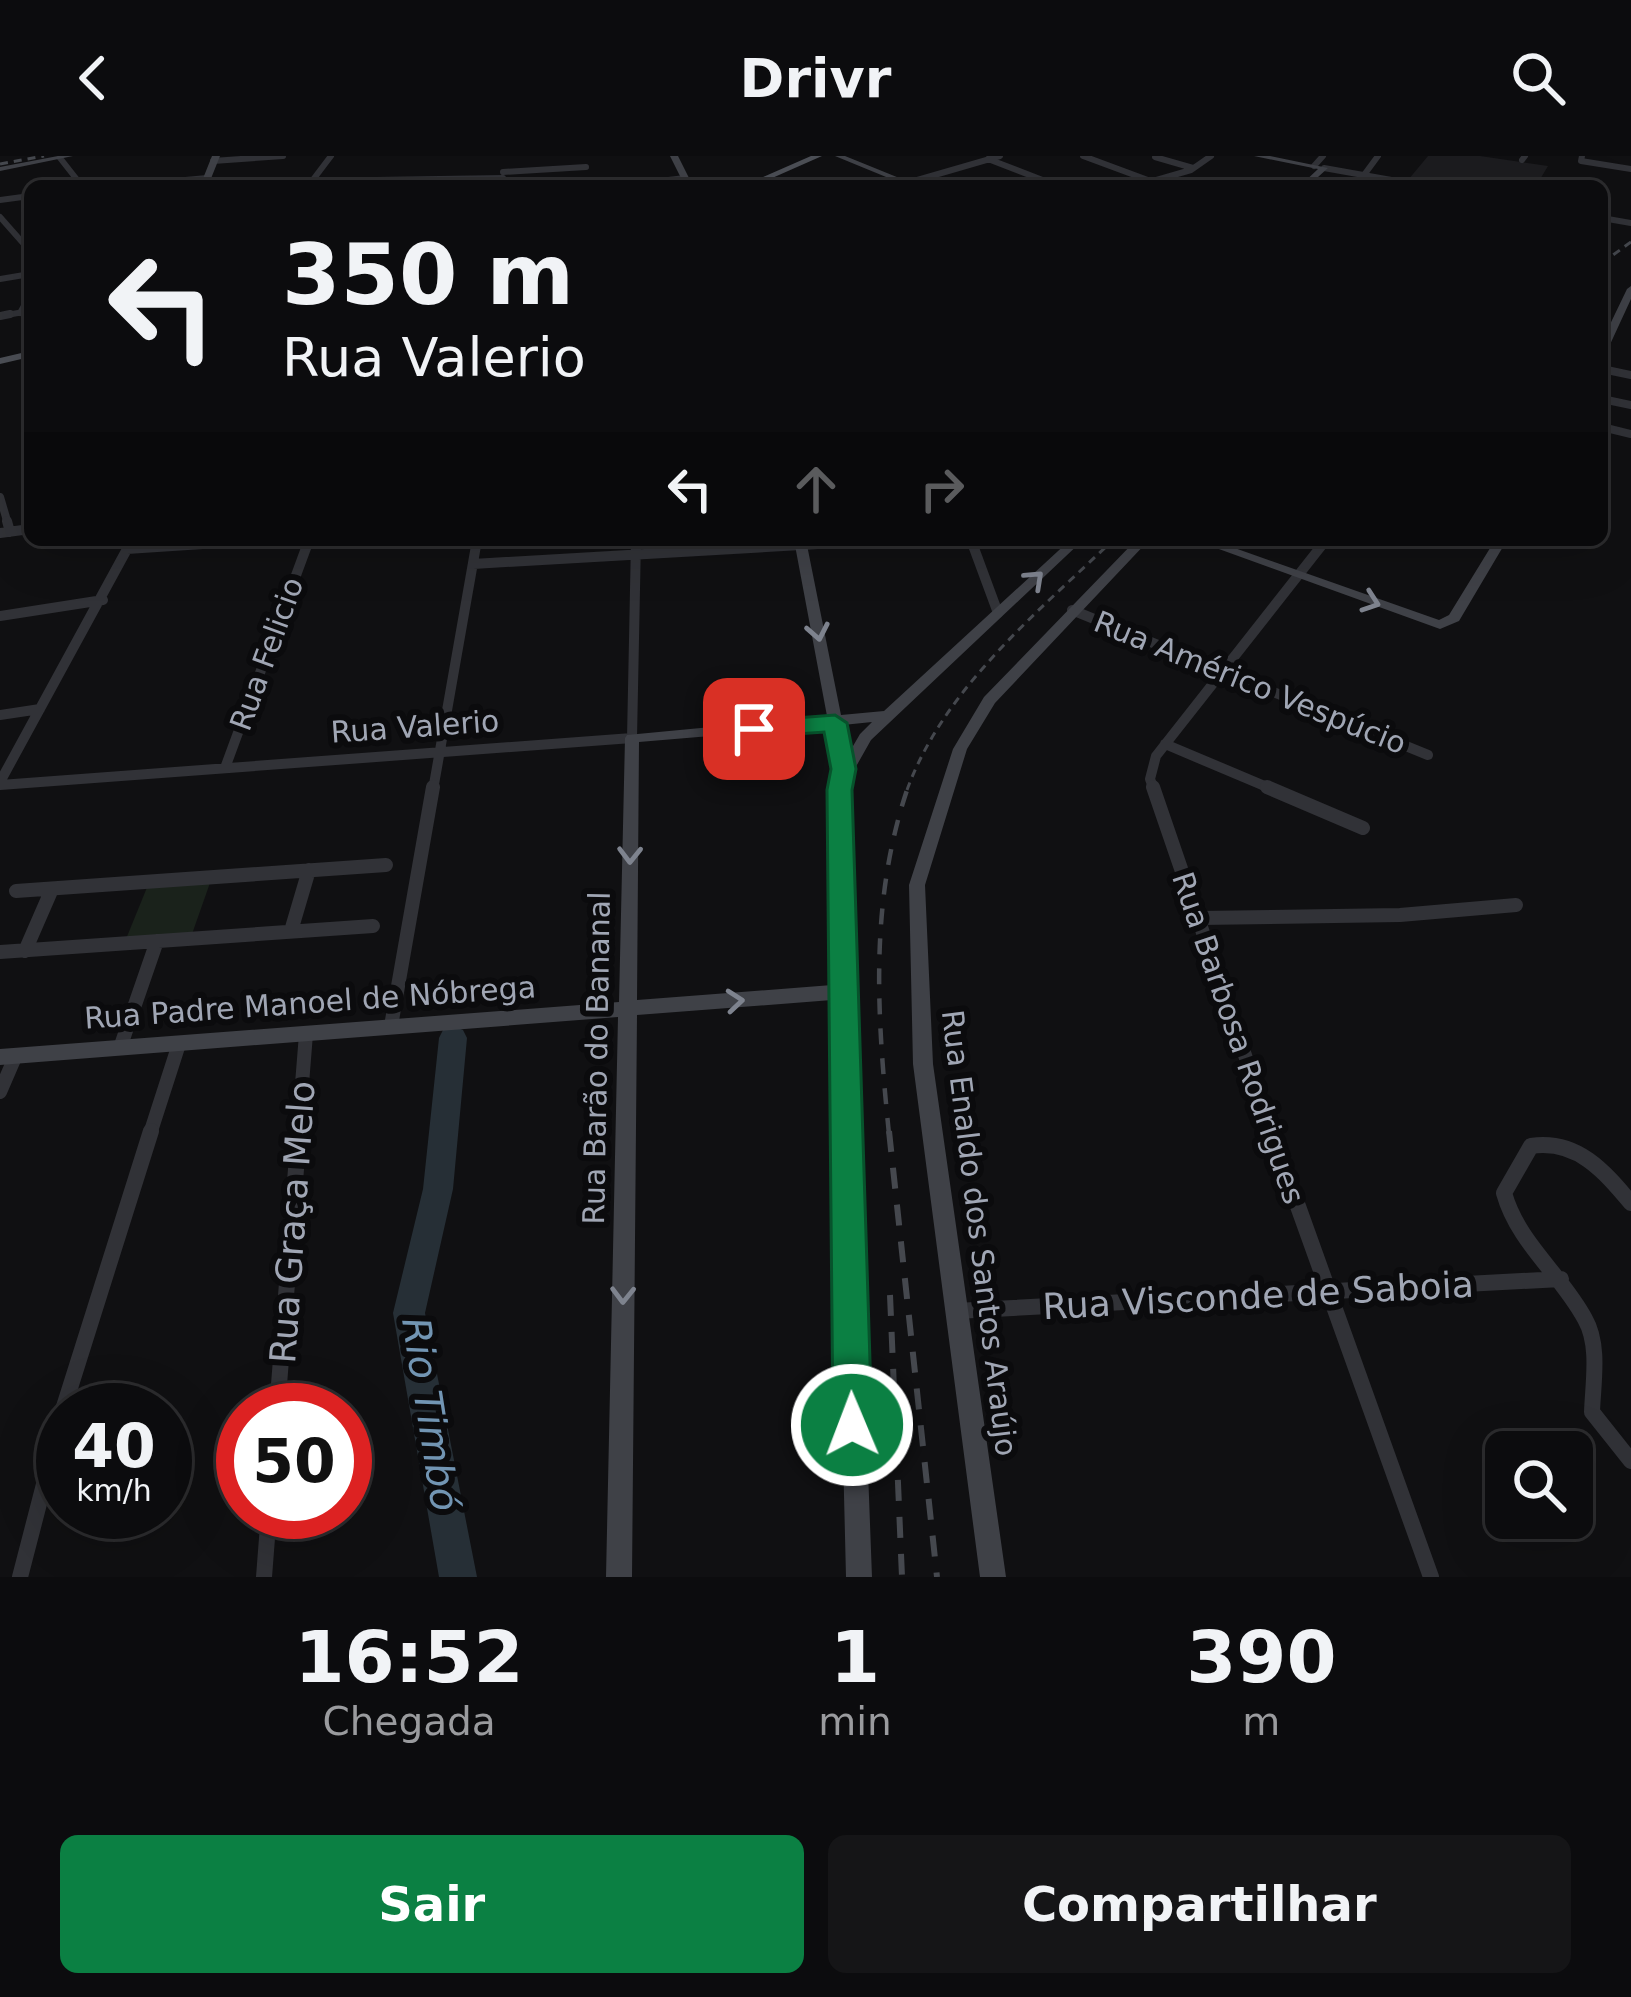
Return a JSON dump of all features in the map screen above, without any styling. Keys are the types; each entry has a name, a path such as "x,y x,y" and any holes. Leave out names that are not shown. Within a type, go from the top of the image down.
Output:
{"main road":[{"path":"759,180 803,159 821,156"},
{"path":"774,180 821,156"},
{"path":"839,156 901,180"},
{"path":"1258,156 1319,167 1309,180"},
{"path":"0,169 65,157"},
{"path":"1608,338 1630,292"},
{"path":"802,546 844,769"},
{"path":"860,1577 839,790 844,769 865,737 1071,546"},
{"name":"Rua Enaldo dos Santos Araújo","path":"993,1577 923,1064 916,913 920,868 960,749 988,700 1137,546"},
{"path":"1217,546 1446,624 1497,546"},
{"name":"Rua Valerio","path":"632,739 887,716"},
{"name":"Rua Barão do Bananal","path":"619,1577 632,739"},
{"name":"Rua Padre Manoel de Nóbrega","path":"8,1056 841,992"}],"street":[{"path":"215,159 283,156"},
{"path":"504,156 504,179"},
{"path":"976,156 1042,180"},
{"path":"924,180 1000,156"},
{"path":"1086,156 1147,180"},
{"path":"1158,180 1194,169 1211,156"},
{"path":"1322,156 1319,167 1392,180"},
{"path":"1364,175 1378,156"},
{"path":"1582,156 1585,161 1631,165"},
{"path":"1598,156 1631,165"},
{"path":"1155,157 1194,169"},
{"path":"465,180 586,166"},
{"path":"0,217 24,244"},
{"path":"1615,323 1631,327"},
{"path":"0,497 5,532"},
{"path":"0,784 129,546"},
{"name":"Rua Felicio","path":"225,768 307,546"},
{"path":"392,1026 476,546"},
{"name":"Rua Barão do Bananal","path":"632,739 636,546"},
{"path":"473,564 760,546"},
{"path":"972,546 998,613"},
{"name":"Rua Barbosa Rodrigues","path":"1321,546 1165,744 1150,767 1150,779 1326,1292 1431,1577"},
{"path":"0,616 103,600"},
{"name":"Rua Américo Vespúcio","path":"1072,610 1428,755"},
{"path":"0,716 40,709"},
{"name":"Rua Valerio","path":"0,784 632,739"},
{"path":"1165,744 1363,828"},
{"path":"16,891 386,865"},
{"path":"291,931 309,870"},
{"path":"25,951 52,889"},
{"path":"1200,918 1400,915 1516,905"},
{"path":"0,952 374,926"},
{"path":"120,1048 157,941"},
{"name":"Rua Graça Melo","path":"279,1383 306,1034"},
{"path":"72,1383 179,1044"},
{"path":"0,1092 8,1056"},
{"path":"1631,1203 1584,1156 1548,1141 1531,1146 1515,1166 1504,1206 1561,1279 1587,1322 1594,1349 1592,1412 1631,1461"},
{"name":"Rua Visconde de Saboia","path":"956,1311 1561,1279"},
{"path":"20,1577 36,1515"},
{"path":"264,1577 267,1539"}],"shaded area":[{"path":"1428,156 1480,156 1548,166 1540,180 1408,180"},
{"path":"211,880 192,934 126,939 148,885"}],"waterway":[{"name":"Rio Timbó","path":"453,1038 438,1189 409,1313 458,1577"}],"railway":[{"path":"0,164 44,156"},
{"path":"1608,259 1631,242"},
{"path":"907,789 923,753 968,685 1107,546"},
{"path":"889,1134 879,959 887,873 907,789"},
{"path":"889,1131 937,1577"},
{"path":"890,1295 902,1577"}],"route":[{"path":"754,729 835,723 844,769 839,790 841,992 852,1425"}]}
